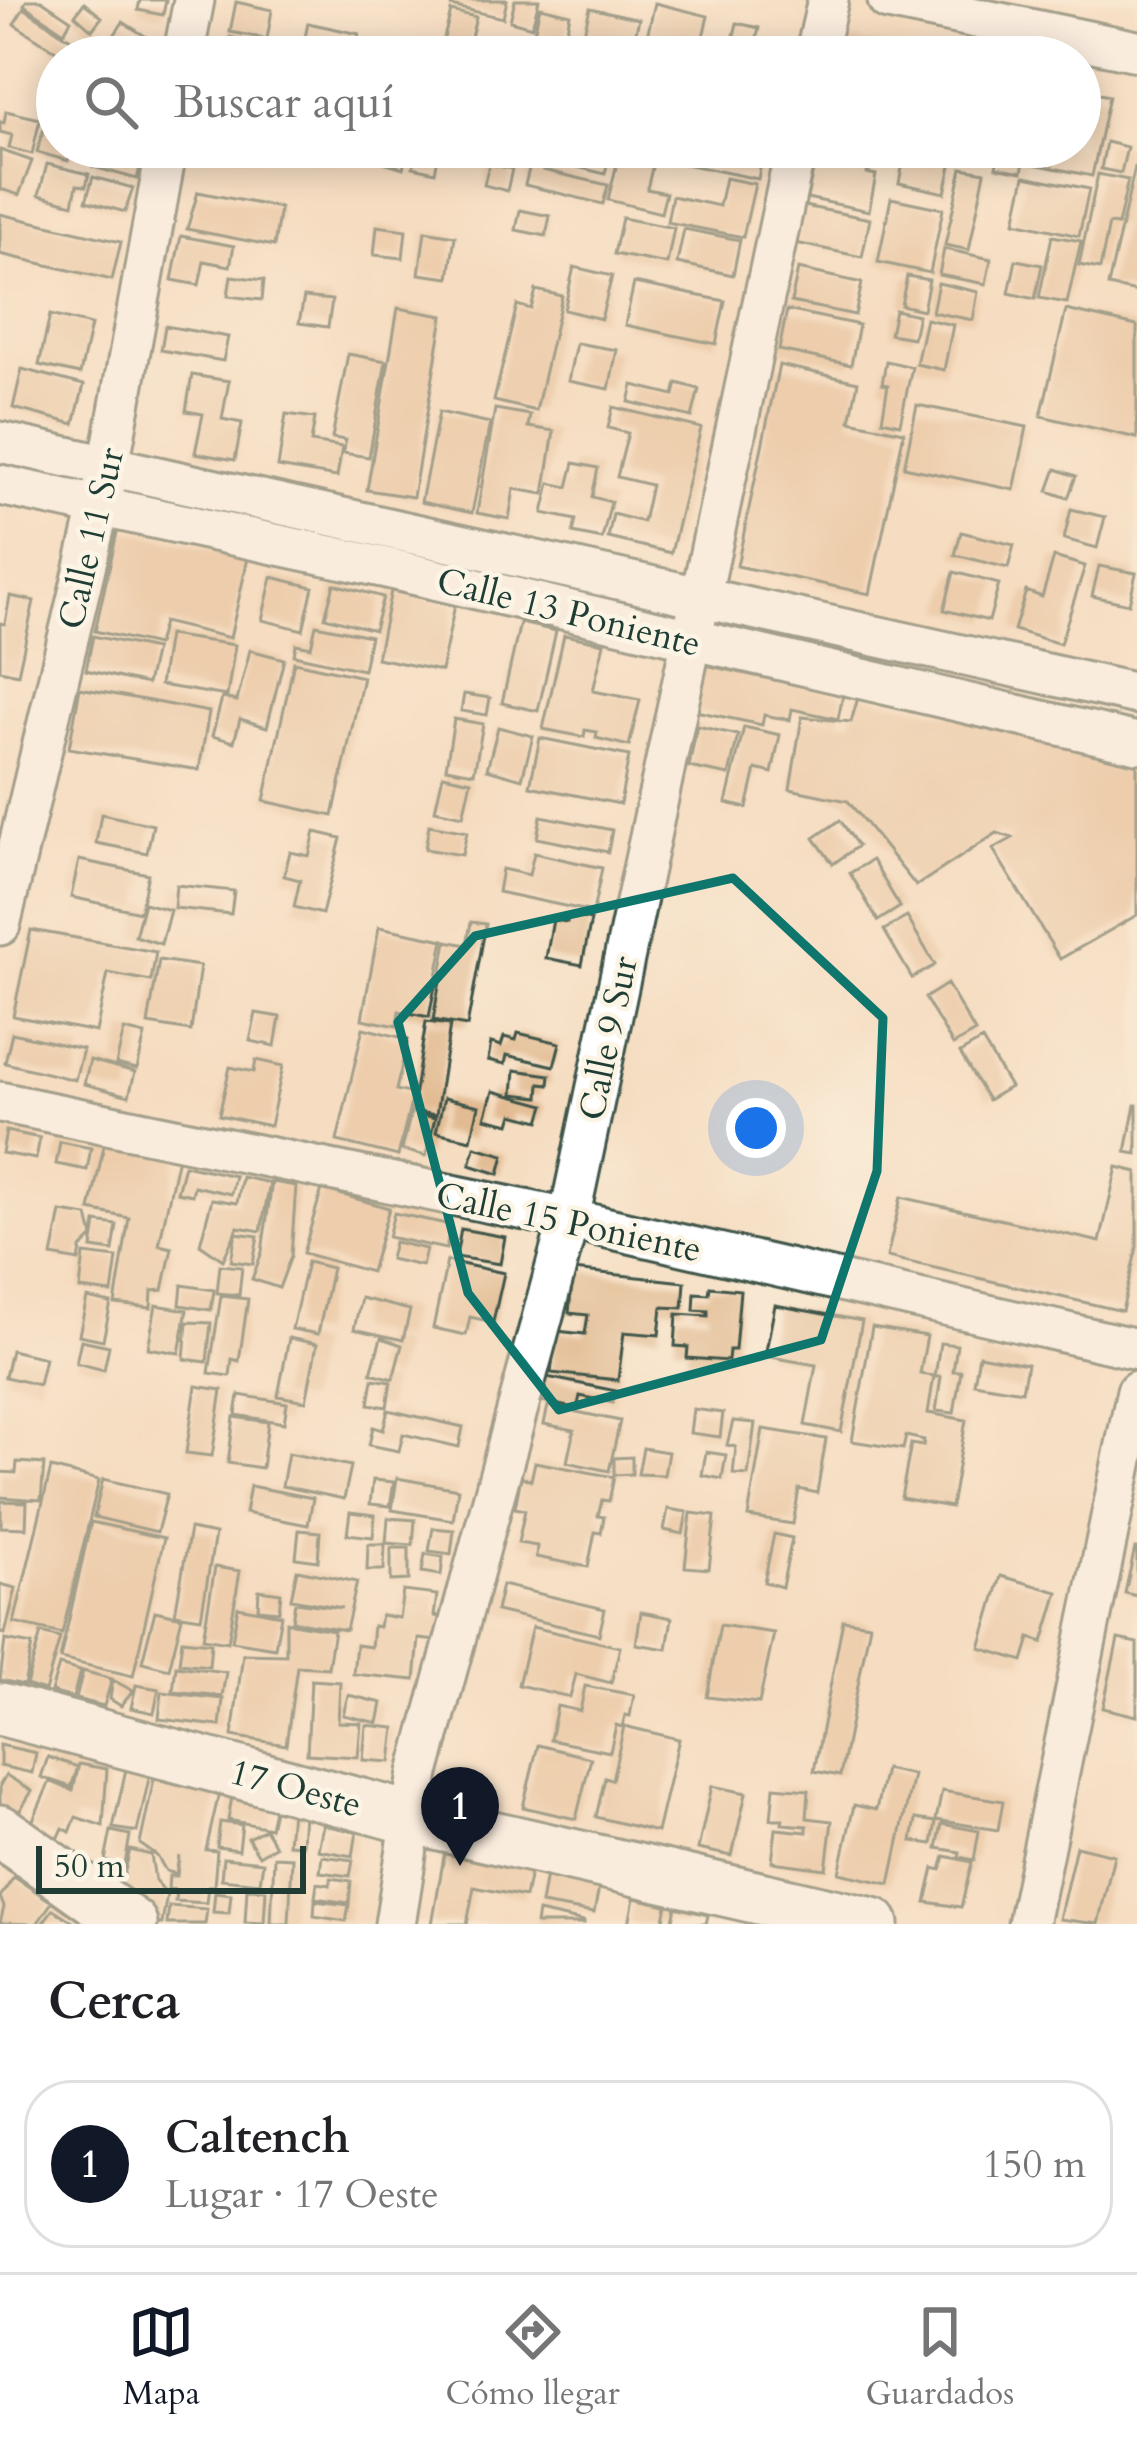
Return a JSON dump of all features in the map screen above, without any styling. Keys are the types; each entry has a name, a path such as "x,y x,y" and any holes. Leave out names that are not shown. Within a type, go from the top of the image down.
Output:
{"street":[{"path":"187,36 194,0"},
{"path":"820,36 828,0"},
{"path":"888,0 1060,36"},
{"path":"1101,44 1137,52"},
{"name":"Calle 11 Sur","path":"0,925 109,466 163,168"},
{"name":"Calle 9 Sur","path":"395,1924 419,1774 569,1220 792,168"},
{"name":"Calle 13 Poniente","path":"0,442 1137,694"},
{"name":"Calle 13 Poniente","path":"0,485 391,568 1137,743"},
{"name":"Calle 15 Poniente","path":"0,1102 569,1220 1137,1348"},
{"path":"1028,1924 1137,1391"},
{"name":"17 Oeste","path":"0,1709 414,1819 873,1924"},
{"path":"0,1831 130,1924"}],"highlighted area":[{"path":"733,878 883,1018 877,1171 821,1340 559,1410 468,1293 398,1022 475,936"}],"building":[{"path":"27,0 41,0 71,20 64,32 24,5"},
{"path":"140,0 166,0 163,15 138,10"},
{"path":"452,0 507,0 503,18 451,6"},
{"path":"515,0 539,0 532,27 510,21"},
{"path":"236,2 272,10 268,36 230,32"},
{"path":"84,3 102,17 92,30 75,15"},
{"path":"655,3 708,16 703,36 647,36"},
{"path":"540,7 570,14 566,36 534,33"},
{"path":"24,8 66,36 36,38 14,24"},
{"path":"590,8 639,19 635,36 583,36"},
{"path":"451,11 476,17 471,36 444,36"},
{"path":"123,22 145,36 114,36"},
{"path":"308,23 359,34 359,36 305,36"},
{"path":"737,23 759,28 757,36 734,36"},
{"path":"1101,94 1109,96 1101,134"},
{"path":"6,111 36,118 32,154 9,148 12,135 0,132 0,122 4,123"},
{"path":"1106,142 1127,147 1121,173 1101,169"},
{"path":"0,150 32,161 19,195 0,189"},
{"path":"1137,167 1137,292 1108,286"},
{"path":"46,168 89,174 86,186 77,185 73,204 39,195"},
{"path":"97,168 140,168 137,179"},
{"path":"488,168 512,169 507,191 484,185"},
{"path":"529,168 543,168 608,185 603,204 525,185"},
{"path":"616,168 652,168 647,189 666,193 661,213 608,200"},
{"path":"704,168 760,168 758,179"},
{"path":"813,168 868,168 867,173 876,175 869,211 807,198"},
{"path":"902,168 950,168 945,193 899,183"},
{"path":"962,168 985,172 969,250 945,245"},
{"path":"1053,168 1094,168 1092,176"},
{"path":"1098,174 1128,180 1118,225 1109,224 1100,269 1079,265"},
{"path":"1025,176 1089,189 1079,236 1015,222"},
{"path":"93,177 133,188 125,212 86,201"},
{"path":"725,178 755,184 743,237 667,222 672,196 719,206"},
{"path":"198,192 280,208 274,246 187,229"},
{"path":"891,198 943,209 930,273 878,262"},
{"path":"804,206 870,219 862,257 796,243"},
{"path":"520,210 550,216 546,236 516,230"},
{"path":"0,214 121,242 112,280 0,254"},
{"path":"622,218 674,228 667,264 614,254"},
{"path":"377,226 406,230 403,258 374,255"},
{"path":"684,229 740,240 733,275 677,263"},
{"path":"425,231 455,236 449,278 419,274"},
{"path":"181,236 234,246 230,266 204,261 199,285 172,280"},
{"path":"1052,236 1081,241 1067,303 1039,298"},
{"path":"944,249 991,259 986,284 939,275"},
{"path":"1016,260 1042,265 1035,299 1009,293"},
{"path":"574,267 612,276 601,319 564,310"},
{"path":"798,269 862,283 855,315 791,302"},
{"path":"231,276 264,280 262,300 228,296"},
{"path":"907,276 929,280 923,310 901,305"},
{"path":"634,283 725,301 716,344 625,325"},
{"path":"938,283 978,292 973,320 932,312"},
{"path":"536,290 562,296 536,411 494,401 517,305 531,309"},
{"path":"304,297 332,300 328,327 299,323"},
{"path":"398,308 443,316 413,497 367,490"},
{"path":"787,310 859,325 851,365 779,350"},
{"path":"895,310 918,315 913,338 890,334"},
{"path":"1066,310 1137,326 1137,438 1041,416"},
{"path":"50,315 91,325 80,374 39,365"},
{"path":"926,319 953,325 944,370 916,364"},
{"path":"165,326 228,337 223,361 161,350"},
{"path":"576,343 617,350 609,389 568,381"},
{"path":"348,354 386,361 369,457 343,453 346,440 332,438"},
{"path":"886,361 912,367 900,424 882,420 888,385 882,384"},
{"path":"779,365 858,382 850,421 904,432 870,594 737,566"},
{"path":"22,369 84,385 74,424 13,408"},
{"path":"192,375 229,381 222,419 242,423 235,460 195,453 203,414 186,411"},
{"path":"677,383 699,389 692,417 629,402 633,385 674,395"},
{"path":"917,405 1027,427 1014,490 904,467"},
{"path":"613,407 701,428 671,553 608,538 613,514 643,522 651,485 617,477 628,433 608,428"},
{"path":"495,409 530,415 528,427 554,431 544,494 514,489 509,519 477,513"},
{"path":"439,412 490,423 472,513 421,502"},
{"path":"286,414 315,418 311,442 342,447 337,477 278,467"},
{"path":"574,463 598,468 592,497 611,502 602,539 573,533 576,520 543,513 550,483 568,487"},
{"path":"1056,469 1076,476 1068,498 1048,491"},
{"path":"1071,509 1105,517 1097,548 1064,539"},
{"path":"118,528 248,558 230,638 163,622 157,645 95,631"},
{"path":"961,532 1014,545 1008,568 955,555"},
{"path":"1054,557 1085,566 1060,644 1014,630 1026,591 1042,597"},
{"path":"1099,566 1136,573 1129,604 1092,596"},
{"path":"954,572 999,584 989,621 944,610"},
{"path":"272,577 313,587 303,630 262,620"},
{"path":"334,584 383,597 374,630 325,617"},
{"path":"391,591 455,605 441,671 377,658"},
{"path":"10,596 34,601 18,674 0,670 0,623 5,624"},
{"path":"520,623 556,631 538,711 502,703"},
{"path":"316,625 370,636 363,670 294,655 296,644 311,647"},
{"path":"168,635 235,645 227,696 160,685"},
{"path":"564,635 604,643 593,691 640,700 629,746 596,738 597,732 585,730 584,737 543,729"},
{"path":"93,636 155,649 147,684 86,670"},
{"path":"250,650 284,659 267,727 240,719 234,742 212,736 222,698 237,701"},
{"path":"294,662 363,677 333,816 264,801"},
{"path":"701,664 843,695 838,719 792,709 790,720 764,715 762,725 691,710"},
{"path":"80,688 209,712 199,770 69,748"},
{"path":"464,694 490,698 487,715 461,711"},
{"path":"859,694 1137,756 1137,915 1060,959 993,849 1013,838 997,833 916,886 848,801 790,789 802,717 851,722"},
{"path":"454,719 483,724 474,773 446,768"},
{"path":"697,726 738,735 729,775 689,767"},
{"path":"498,727 533,736 522,779 487,769"},
{"path":"744,727 780,735 772,773 756,769 747,808 726,803"},
{"path":"540,738 629,756 620,804 530,786"},
{"path":"443,775 471,781 463,816 435,810"},
{"path":"101,814 153,825 147,853 96,843"},
{"path":"541,816 612,830 608,852 537,838"},
{"path":"840,820 858,846 833,864 814,838"},
{"path":"429,825 467,832 462,855 425,849"},
{"path":"315,832 341,838 322,914 294,907 300,880 284,876 290,852 309,856"},
{"path":"534,853 602,868 593,912 498,892 502,869 529,875"},
{"path":"79,860 148,874 140,912 71,897"},
{"path":"872,860 900,907 878,921 850,873"},
{"path":"176,885 234,891 231,914 174,908"},
{"path":"144,903 170,910 161,944 135,936"},
{"path":"568,915 591,920 582,965 546,958 553,920 567,922"},
{"path":"907,917 935,965 912,978 884,930"},
{"path":"471,922 486,924 467,1026 433,1020 447,941 467,945"},
{"path":"379,927 444,940 429,1017 399,1011 397,1026 362,1019"},
{"path":"31,930 156,952 151,981 108,973 96,1032 13,1016"},
{"path":"159,960 200,966 191,1031 148,1024"},
{"path":"947,984 975,1032 953,1045 925,998"},
{"path":"256,1013 280,1017 275,1046 250,1041"},
{"path":"426,1022 450,1025 436,1115 412,1111"},
{"path":"363,1028 408,1039 396,1090 413,1094 398,1156 337,1141"},
{"path":"124,1030 145,1035 137,1069 116,1064"},
{"path":"12,1033 83,1049 75,1080 5,1063"},
{"path":"518,1033 560,1043 554,1066 507,1055 505,1064 488,1060 491,1043 501,1046 504,1037 516,1040"},
{"path":"982,1040 1010,1087 988,1100 960,1053"},
{"path":"90,1060 135,1072 129,1096 84,1084"},
{"path":"256,1060 283,1066 270,1126 219,1115 230,1067 254,1072"},
{"path":"515,1070 550,1075 549,1085 540,1084 539,1097 513,1094"},
{"path":"493,1091 545,1105 540,1121 513,1114 510,1124 485,1118"},
{"path":"444,1098 479,1106 471,1140 436,1132"},
{"path":"1137,1105 1137,1154 1126,1152"},
{"path":"411,1112 435,1118 426,1156 402,1150"},
{"path":"6,1131 40,1138 36,1159 2,1153"},
{"path":"105,1141 178,1157 159,1245 172,1248 163,1290 152,1291 151,1308 115,1304 129,1218 90,1210"},
{"path":"60,1142 91,1148 87,1170 56,1164"},
{"path":"475,1147 504,1155 499,1174 470,1165"},
{"path":"184,1165 235,1176 231,1194 194,1186 192,1195 177,1192"},
{"path":"1117,1167 1137,1172 1137,1247 1122,1311 887,1257 901,1197 1100,1242"},
{"path":"242,1177 270,1183 261,1231 238,1227 223,1260 200,1244 212,1199 237,1203"},
{"path":"272,1182 296,1186 291,1256 279,1288 252,1279 262,1252"},
{"path":"322,1189 389,1208 371,1272 303,1253"},
{"path":"61,1212 88,1216 93,1237 81,1249 79,1261 52,1256"},
{"path":"394,1213 451,1225 446,1249 388,1237"},
{"path":"96,1222 117,1225 113,1251 92,1248"},
{"path":"461,1229 505,1237 500,1264 456,1257"},
{"path":"236,1233 258,1236 253,1264 231,1261"},
{"path":"394,1242 426,1249 422,1266 390,1259"},
{"path":"84,1254 117,1258 112,1293 80,1289"},
{"path":"447,1261 504,1273 493,1322 470,1317 466,1335 433,1328"},
{"path":"307,1262 332,1268 318,1334 292,1329"},
{"path":"220,1265 242,1267 239,1295 217,1293"},
{"path":"573,1270 685,1282 683,1308 662,1307 659,1335 624,1332 618,1380 551,1373 556,1331 585,1334 588,1315 569,1313"},
{"path":"182,1285 214,1290 211,1310 180,1305"},
{"path":"710,1287 740,1290 735,1350 729,1350 728,1361 687,1358 688,1347 675,1346 677,1314 708,1316 708,1311 694,1310 695,1293 709,1294"},
{"path":"221,1296 248,1299 239,1361 232,1359 230,1376 209,1373"},
{"path":"87,1298 111,1303 103,1340 79,1335"},
{"path":"361,1298 410,1310 403,1340 354,1329"},
{"path":"156,1305 187,1310 179,1353 148,1348"},
{"path":"775,1305 862,1321 841,1432 805,1425 816,1365 765,1356"},
{"path":"187,1322 211,1323 207,1362 184,1359"},
{"path":"872,1327 927,1336 920,1374 934,1376 928,1413 966,1420 951,1507 901,1498 911,1444 923,1446 924,1440 906,1436 903,1449 852,1441"},
{"path":"289,1338 317,1344 306,1401 278,1396"},
{"path":"381,1338 402,1345 393,1379 371,1373"},
{"path":"81,1340 109,1346 104,1370 76,1363"},
{"path":"940,1343 957,1345 953,1371 961,1371 954,1413 936,1411"},
{"path":"11,1350 45,1358 39,1385 5,1377"},
{"path":"979,1355 1027,1364 1022,1391 974,1383"},
{"path":"542,1376 616,1391 613,1403 580,1396 577,1409 537,1400"},
{"path":"373,1379 391,1382 387,1407 369,1404"},
{"path":"196,1386 222,1390 212,1456 186,1453"},
{"path":"239,1395 287,1403 284,1423 236,1415"},
{"path":"548,1406 620,1421 609,1471 567,1462 574,1430 544,1424"},
{"path":"693,1409 723,1413 720,1437 690,1433"},
{"path":"388,1410 463,1427 459,1447 403,1434 399,1451 369,1445 373,1427 383,1430"},
{"path":"234,1417 268,1422 262,1468 228,1463"},
{"path":"733,1421 755,1423 748,1475 733,1474 736,1447 727,1445"},
{"path":"763,1429 826,1439 817,1493 799,1489 793,1524 748,1517"},
{"path":"643,1448 668,1452 664,1475 638,1474"},
{"path":"706,1452 726,1455 722,1479 702,1475"},
{"path":"288,1453 351,1466 344,1499 282,1486"},
{"path":"632,1457 632,1474 614,1475 614,1458"},
{"path":"17,1462 44,1464 41,1500 0,1497 0,1472 16,1473"},
{"path":"535,1462 614,1477 609,1501 602,1500 601,1533 595,1532 588,1567 536,1557 537,1546 518,1543 525,1510 515,1508 521,1477 531,1480"},
{"path":"51,1468 99,1480 62,1634 14,1623"},
{"path":"397,1478 458,1489 453,1520 392,1510"},
{"path":"103,1479 167,1494 157,1532 94,1517"},
{"path":"373,1480 394,1482 390,1506 370,1504"},
{"path":"250,1486 313,1498 308,1525 245,1513"},
{"path":"1,1501 27,1502 26,1528 1,1527"},
{"path":"668,1509 687,1512 683,1534 664,1530"},
{"path":"350,1512 375,1515 373,1537 347,1534"},
{"path":"691,1513 715,1516 709,1569 685,1567"},
{"path":"388,1518 415,1520 413,1545 386,1543"},
{"path":"91,1522 164,1538 133,1676 60,1659"},
{"path":"433,1528 454,1530 451,1554 429,1551"},
{"path":"190,1529 215,1534 201,1618 175,1614"},
{"path":"299,1530 320,1532 318,1561 296,1558"},
{"path":"774,1534 792,1538 782,1587 764,1582"},
{"path":"368,1544 385,1544 384,1570 367,1570"},
{"path":"391,1548 409,1548 409,1580 391,1581"},
{"path":"1137,1548 1137,1596 1125,1593"},
{"path":"425,1554 443,1557 441,1575 422,1572"},
{"path":"215,1567 240,1571 228,1642 203,1638"},
{"path":"297,1570 357,1582 346,1630 292,1621 295,1602 342,1608 291,1599"},
{"path":"1001,1576 1058,1592 1043,1642 1030,1638 1023,1661 980,1648"},
{"path":"0,1584 16,1588 5,1634 0,1633"},
{"path":"502,1585 605,1609 599,1635 496,1611"},
{"path":"259,1590 281,1593 279,1611 258,1609"},
{"path":"403,1591 437,1595 434,1616 448,1618 445,1642 419,1639 415,1680 353,1674 356,1645 371,1647 373,1626 379,1627 381,1615 399,1618"},
{"path":"238,1607 281,1615 275,1648 232,1641"},
{"path":"155,1611 182,1617 169,1669 142,1662"},
{"path":"641,1612 672,1618 667,1649 636,1644"},
{"path":"843,1620 870,1624 840,1776 814,1771"},
{"path":"286,1622 334,1630 328,1668 297,1666 286,1745 232,1736 243,1654 286,1655"},
{"path":"720,1625 774,1633 759,1703 707,1697"},
{"path":"532,1627 620,1647 611,1683 576,1674 570,1697 518,1685"},
{"path":"41,1633 60,1638 45,1691 26,1685"},
{"path":"1118,1639 1137,1643 1137,1716 1103,1708"},
{"path":"5,1640 32,1645 24,1685 0,1680"},
{"path":"182,1640 211,1643 209,1666 179,1663"},
{"path":"59,1665 80,1671 73,1698 51,1692"},
{"path":"176,1666 226,1672 222,1696 173,1691"},
{"path":"83,1671 112,1679 104,1706 76,1699"},
{"path":"113,1680 133,1691 121,1706 110,1699"},
{"path":"311,1680 340,1682 338,1722 361,1723 358,1757 307,1754"},
{"path":"136,1685 159,1689 154,1713 131,1708"},
{"path":"585,1686 634,1695 630,1716 625,1715 622,1727 616,1725 610,1752 550,1740 557,1706 580,1711"},
{"path":"162,1692 223,1699 220,1726 159,1719"},
{"path":"348,1695 382,1703 378,1723 343,1715"},
{"path":"366,1725 395,1728 391,1762 363,1760"},
{"path":"624,1726 679,1739 657,1832 596,1817 605,1778 612,1780"},
{"path":"0,1745 36,1753 32,1773 0,1766"},
{"path":"538,1745 591,1758 576,1819 523,1807"},
{"path":"48,1757 78,1767 71,1787 41,1777"},
{"path":"79,1764 107,1769 103,1826 76,1817 70,1832 63,1828 58,1839 30,1827 50,1781 73,1791"},
{"path":"126,1769 150,1774 137,1832 113,1828"},
{"path":"885,1769 913,1775 890,1884 839,1873 854,1805 876,1810"},
{"path":"6,1775 32,1791 12,1823 0,1816 0,1785"},
{"path":"154,1779 219,1793 206,1850 217,1851 214,1886 208,1886 206,1903 175,1901 176,1890 168,1889 169,1876 177,1876 179,1856 176,1874 166,1871 157,1856 140,1844"},
{"path":"712,1786 746,1793 732,1856 698,1849"},
{"path":"774,1787 809,1790 807,1818 832,1821 826,1869 772,1862 776,1829 807,1832 807,1826 771,1819"},
{"path":"942,1791 1003,1801 998,1830 936,1820"},
{"path":"232,1797 275,1805 270,1828 228,1820"},
{"path":"291,1811 304,1812 302,1845 288,1844"},
{"path":"916,1819 936,1822 932,1844 912,1841"},
{"path":"220,1822 242,1825 239,1850 217,1847"},
{"path":"942,1824 979,1831 974,1860 937,1848"},
{"path":"323,1825 357,1832 353,1856 318,1850"},
{"path":"265,1829 275,1846 259,1856 248,1838"},
{"path":"111,1831 130,1835 125,1865 105,1861"},
{"path":"446,1845 532,1862 525,1897 474,1887 467,1924 432,1924"},
{"path":"1076,1846 1114,1855 1098,1924 1059,1919"},
{"path":"130,1850 151,1855 155,1880 167,1894 162,1924 151,1924 97,1892 106,1865 124,1867 124,1875"},
{"path":"322,1856 353,1860 350,1876 320,1872"},
{"path":"945,1856 972,1862 961,1907 926,1902 934,1868 941,1870"},
{"path":"274,1857 292,1858 289,1924 271,1924"},
{"path":"223,1858 263,1862 260,1883 221,1879"},
{"path":"547,1868 601,1877 594,1913 541,1904"},
{"path":"14,1877 52,1902 37,1924 0,1923 4,1907 0,1897"},
{"path":"331,1878 351,1881 349,1903 315,1898 317,1883 330,1885"},
{"path":"247,1889 266,1890 264,1923 245,1922"},
{"path":"215,1892 231,1894 229,1913 213,1912"},
{"path":"634,1898 667,1905 663,1924 629,1924"},
{"path":"315,1901 349,1905 346,1921 314,1916"},
{"path":"169,1906 207,1909 205,1924 167,1924"},
{"path":"676,1907 708,1915 706,1924 672,1924"},
{"path":"53,1909 76,1924 42,1924"},
{"path":"538,1912 584,1922 584,1924 536,1924"}],"place":[{"name":"Caltench","path":"460,1866"}]}
